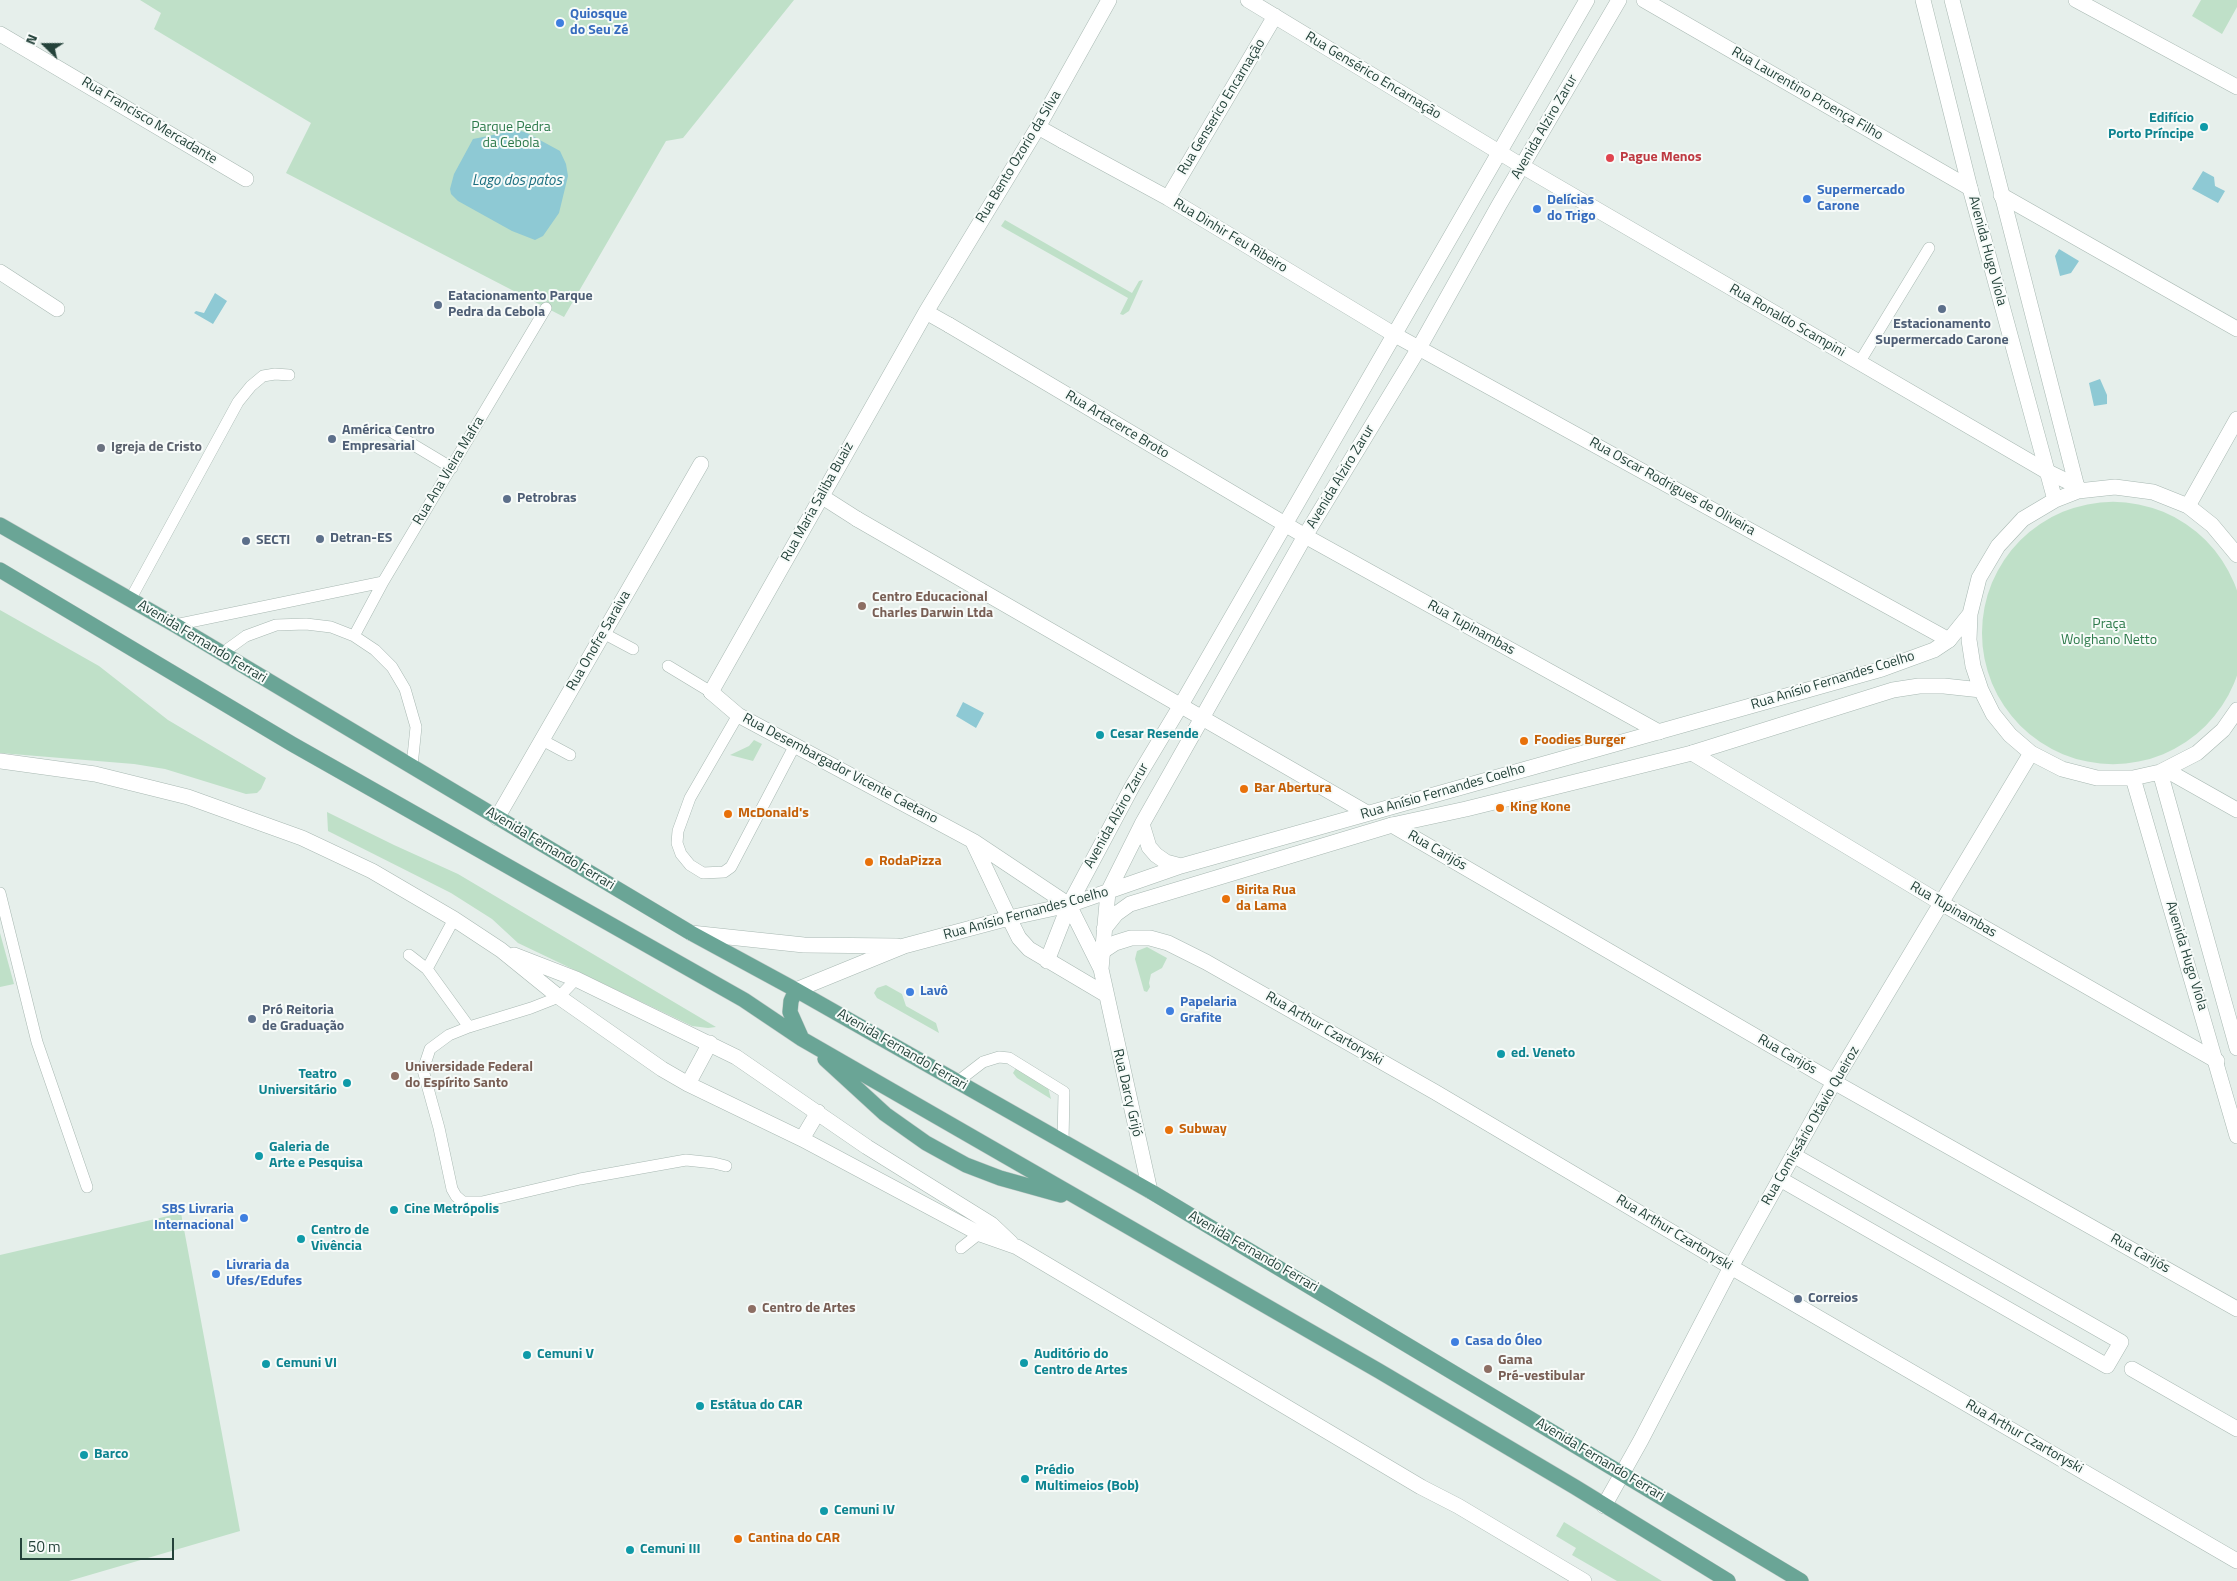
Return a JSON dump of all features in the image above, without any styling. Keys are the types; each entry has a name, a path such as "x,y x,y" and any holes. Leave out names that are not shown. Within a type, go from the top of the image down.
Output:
{"main road":[{"name":"Avenida Fernando Ferrari","path":"0,525 175,625 691,933 796,990 1150,1192 1801,1581"},
{"path":"0,570 292,744 744,1000 802,1039 1379,1371 1728,1581"},
{"path":"796,990 791,1001 790,1012 802,1039 885,1114 926,1143 966,1164 1000,1178 1082,1201"}],"street":[{"name":"Rua Bento Ozorio da Silva","path":"926,312 1038,127 1109,0"},
{"name":"Rua Gensérico Encarnação","path":"1248,0 1498,152"},
{"name":"Avenida Alziro Zarur","path":"1046,961 1069,905 1133,785 1587,0"},
{"name":"Avenida Alziro Zarur","path":"1101,969 1108,892 1142,824 1305,536 1419,348 1619,0"},
{"name":"Rua Laurentino Proença Filho","path":"1644,0 1970,188"},
{"name":"Avenida Hugo Viola","path":"1923,0 1970,188 2055,500"},
{"name":"Avenida Hugo Viola","path":"1952,0 2078,489"},
{"path":"2076,0 2237,87"},
{"name":"Rua Genserico Encarnação","path":"1168,198 1275,16"},
{"name":"Rua Francisco Mercadante","path":"0,34 246,179"},
{"name":"Rua Dinhir Feu Ribeiro","path":"1038,127 1168,198 1394,335"},
{"name":"Rua Ronaldo Scampini","path":"1498,152 2078,489"},
{"path":"2001,195 2237,330"},
{"path":"0,272 57,309"},
{"name":"Rua Artacerce Broto","path":"926,312 1284,524"},
{"name":"Rua Maria Saliba Buaiz","path":"711,692 926,312"},
{"name":"Rua Oscar Rodrigues de Oliveira","path":"1394,335 1948,640"},
{"path":"2188,506 2237,419"},
{"name":"Rua Onofre Saraiva","path":"497,818 701,464"},
{"path":"2237,555 2212,524 2188,506 2153,492 2116,487 2078,489 2055,500 2024,519 1998,546 1979,578 1970,614 1969,640 1972,666 1980,690 1993,714 2010,735 2031,753 2062,770 2097,778 2132,778 2163,771 2197,753 2223,730 2237,710"},
{"path":"821,496 857,519 1367,813"},
{"name":"Rua Tupinambas","path":"1284,524 1659,732"},
{"name":"Rua Anísio Fernandes Coelho","path":"796,990 904,946 1009,918 1069,905 1181,866 1882,669 1934,650 1948,640 1970,614"},
{"name":"Rua Anísio Fernandes Coelho","path":"1104,929 1116,914 1130,904 1392,825 1488,804 1692,754 1893,690 1919,686 1944,686 1980,690"},
{"name":"Rua Desembargador Vicente Caetano","path":"711,692 738,715 973,841 1069,905"},
{"name":"Rua Comissário Otávio Queiroz","path":"1604,1506 1623,1474 1731,1267 1834,1082 2031,753"},
{"name":"Rua Tupinambas","path":"1692,754 1941,903 2217,1062"},
{"path":"0,761 95,774 188,796 335,852 372,871 454,919 501,950 559,997 662,1070 985,1229"},
{"path":"1527,769 1532,792"},
{"name":"Avenida Hugo Viola","path":"2163,771 2237,1048"},
{"path":"2163,771 2237,810"},
{"name":"Avenida Hugo Viola","path":"2132,778 2217,1062 2237,1136"},
{"path":"1484,781 1488,804"},
{"path":"1142,824 1149,846 1156,855 1166,862 1181,866"},
{"name":"Rua Carijós","path":"1392,825 1834,1082 2237,1309"},
{"path":"973,841 1019,938 1029,949 1046,961 1105,994"},
{"name":"Rua Darcy Grijó","path":"1069,905 1101,969 1150,1192"},
{"name":"Rua Anísio Fernandes Coelho","path":"691,933 804,945 904,946"},
{"name":"Rua Arthur Czartoryski","path":"1103,951 1115,942 1131,938 1150,938 1168,943 1206,962 1435,1092 1731,1267 2237,1561"},
{"path":"501,950 576,979 736,1057 985,1229 1421,1487 1458,1506 1584,1581"},
{"path":"688,1084 710,1043"},
{"path":"802,1139 818,1112"},
{"path":"1780,1179 2107,1366 2121,1342 1793,1155"},
{"path":"2132,1369 2237,1429"}],"lane":[{"path":"1859,363 1929,248"},
{"name":"Rua Ana Vieira Mafra","path":"354,636 383,582 546,308"},
{"path":"130,600 238,402 251,386 264,376 290,374"},
{"path":"392,432 452,468"},
{"path":"175,625 383,582"},
{"path":"221,654 246,636 276,625 331,627 354,636 375,650 392,667 405,689 416,727 412,766"},
{"path":"603,633 633,649"},
{"path":"668,666 711,692"},
{"path":"738,715 690,798 678,831 677,843 681,854 690,865 703,873 724,872 731,867 796,745"},
{"path":"542,740 570,755"},
{"path":"0,893 37,1042 87,1187"},
{"path":"427,969 454,919"},
{"path":"409,955 427,969 468,1027"},
{"path":"576,979 559,997 531,1008 468,1027 449,1035 430,1049 423,1070 452,1189 463,1202 482,1202 580,1178 669,1162 700,1160 726,1166"},
{"path":"957,1082 983,1062 999,1057 1009,1058 1064,1092 1063,1142"},
{"path":"961,1248 985,1229"}],"green space":[{"name":"Parque Pedra da Cebola","path":"140,0 794,0 683,138 666,141 564,317 286,173 311,123 154,29 161,13"},
{"path":"2201,0 2237,0 2237,7 2222,34 2192,16"},
{"path":"1005,220 1132,293 1139,281 1143,280 1129,311 1123,315 1120,314 1128,298 1004,228 1001,226"},
{"name":"Praça Wolghano Netto","path":"2100,502 2126,502 2151,507 2175,517 2206,540 2229,571 2239,595 2244,620 2244,646 2239,671 2229,695 2206,726 2175,749 2151,759 2126,764 2100,764 2075,759 2051,749 2030,735 2011,716 1997,695 1987,671 1982,646 1982,620 1987,595 1997,571 2011,550 2030,531 2051,517 2075,507"},
{"path":"0,610 99,666 168,720 266,778 261,789 257,793 246,794 165,769 134,764 0,753"},
{"path":"754,740 762,744 753,761 730,755 749,746"},
{"path":"327,812 458,874 716,1027 692,1026 518,943 492,919 451,893 328,831"},
{"path":"0,933 14,984 0,987"},
{"path":"1147,947 1167,958 1162,968 1151,974 1150,987 1147,992 1144,991 1135,959 1137,951"},
{"path":"886,985 902,994 906,1006 936,1023 939,1033 877,998 874,993 877,988"},
{"path":"1016,1068 1048,1087 1051,1099 1017,1078 1013,1073"},
{"path":"181,1213 240,1531 69,1581 0,1581 0,1255"},
{"path":"1564,1522 1662,1581 1617,1581 1572,1555 1576,1548 1556,1536"}],"water":[{"name":"Lago dos patos","path":"518,130 560,151 566,164 568,176 559,213 543,236 535,240 512,231 458,201 451,194 450,189 454,174 473,139"},
{"path":"2203,171 2214,177 2215,186 2225,191 2218,203 2192,189"},
{"path":"2059,249 2079,261 2071,273 2060,276 2055,256"},
{"path":"215,293 227,301 213,324 194,313 196,311 204,313"},
{"path":"2100,379 2107,395 2107,404 2094,406 2089,383"},
{"path":"963,702 984,713 976,728 956,716"}],"place":[{"name":"Quiosque do Seu Zé","path":"560,23"},
{"name":"Edifício Porto Príncipe","path":"2204,127"},
{"name":"Pague Menos","path":"1610,158"},
{"name":"Supermercado Carone","path":"1807,199"},
{"name":"Delícias do Trigo","path":"1537,209"},
{"name":"Eatacionamento Parque Pedra da Cebola","path":"438,305"},
{"name":"Estacionamento Supermercado Carone","path":"1942,309"},
{"name":"América Centro Empresarial","path":"332,439"},
{"name":"Igreja de Cristo","path":"101,448"},
{"name":"Petrobras","path":"507,499"},
{"name":"Detran-ES","path":"320,539"},
{"name":"SECTI","path":"246,541"},
{"name":"Centro Educacional Charles Darwin Ltda","path":"862,606"},
{"name":"Cesar Resende","path":"1100,735"},
{"name":"Foodies Burger","path":"1524,741"},
{"name":"Bar Abertura","path":"1244,789"},
{"name":"King Kone","path":"1500,808"},
{"name":"McDonald's","path":"728,814"},
{"name":"RodaPizza","path":"869,862"},
{"name":"Birita Rua da Lama","path":"1226,899"},
{"name":"Lavô","path":"910,992"},
{"name":"Papelaria Grafite","path":"1170,1011"},
{"name":"Pró Reitoria de Graduação","path":"252,1019"},
{"name":"ed. Veneto","path":"1501,1054"},
{"name":"Universidade Federal do Espírito Santo","path":"395,1076"},
{"name":"Teatro Universitário","path":"347,1083"},
{"name":"Subway","path":"1169,1130"},
{"name":"Galeria de Arte e Pesquisa","path":"259,1156"},
{"name":"Cine Metrópolis","path":"394,1210"},
{"name":"SBS Livraria Internacional","path":"244,1218"},
{"name":"Centro de Vivência","path":"301,1239"},
{"name":"Livraria da Ufes/Edufes","path":"216,1274"},
{"name":"Correios","path":"1798,1299"},
{"name":"Centro de Artes","path":"752,1309"},
{"name":"Casa do Óleo","path":"1455,1342"},
{"name":"Cemuni V","path":"527,1355"},
{"name":"Auditório do Centro de Artes","path":"1024,1363"},
{"name":"Cemuni VI","path":"266,1364"},
{"name":"Gama Pré-vestibular","path":"1488,1369"},
{"name":"Estátua do CAR","path":"700,1406"},
{"name":"Barco","path":"84,1455"},
{"name":"Prédio Multimeios (Bob)","path":"1025,1479"},
{"name":"Cemuni IV","path":"824,1511"},
{"name":"Cantina do CAR","path":"738,1539"},
{"name":"Cemuni III","path":"630,1550"}]}
